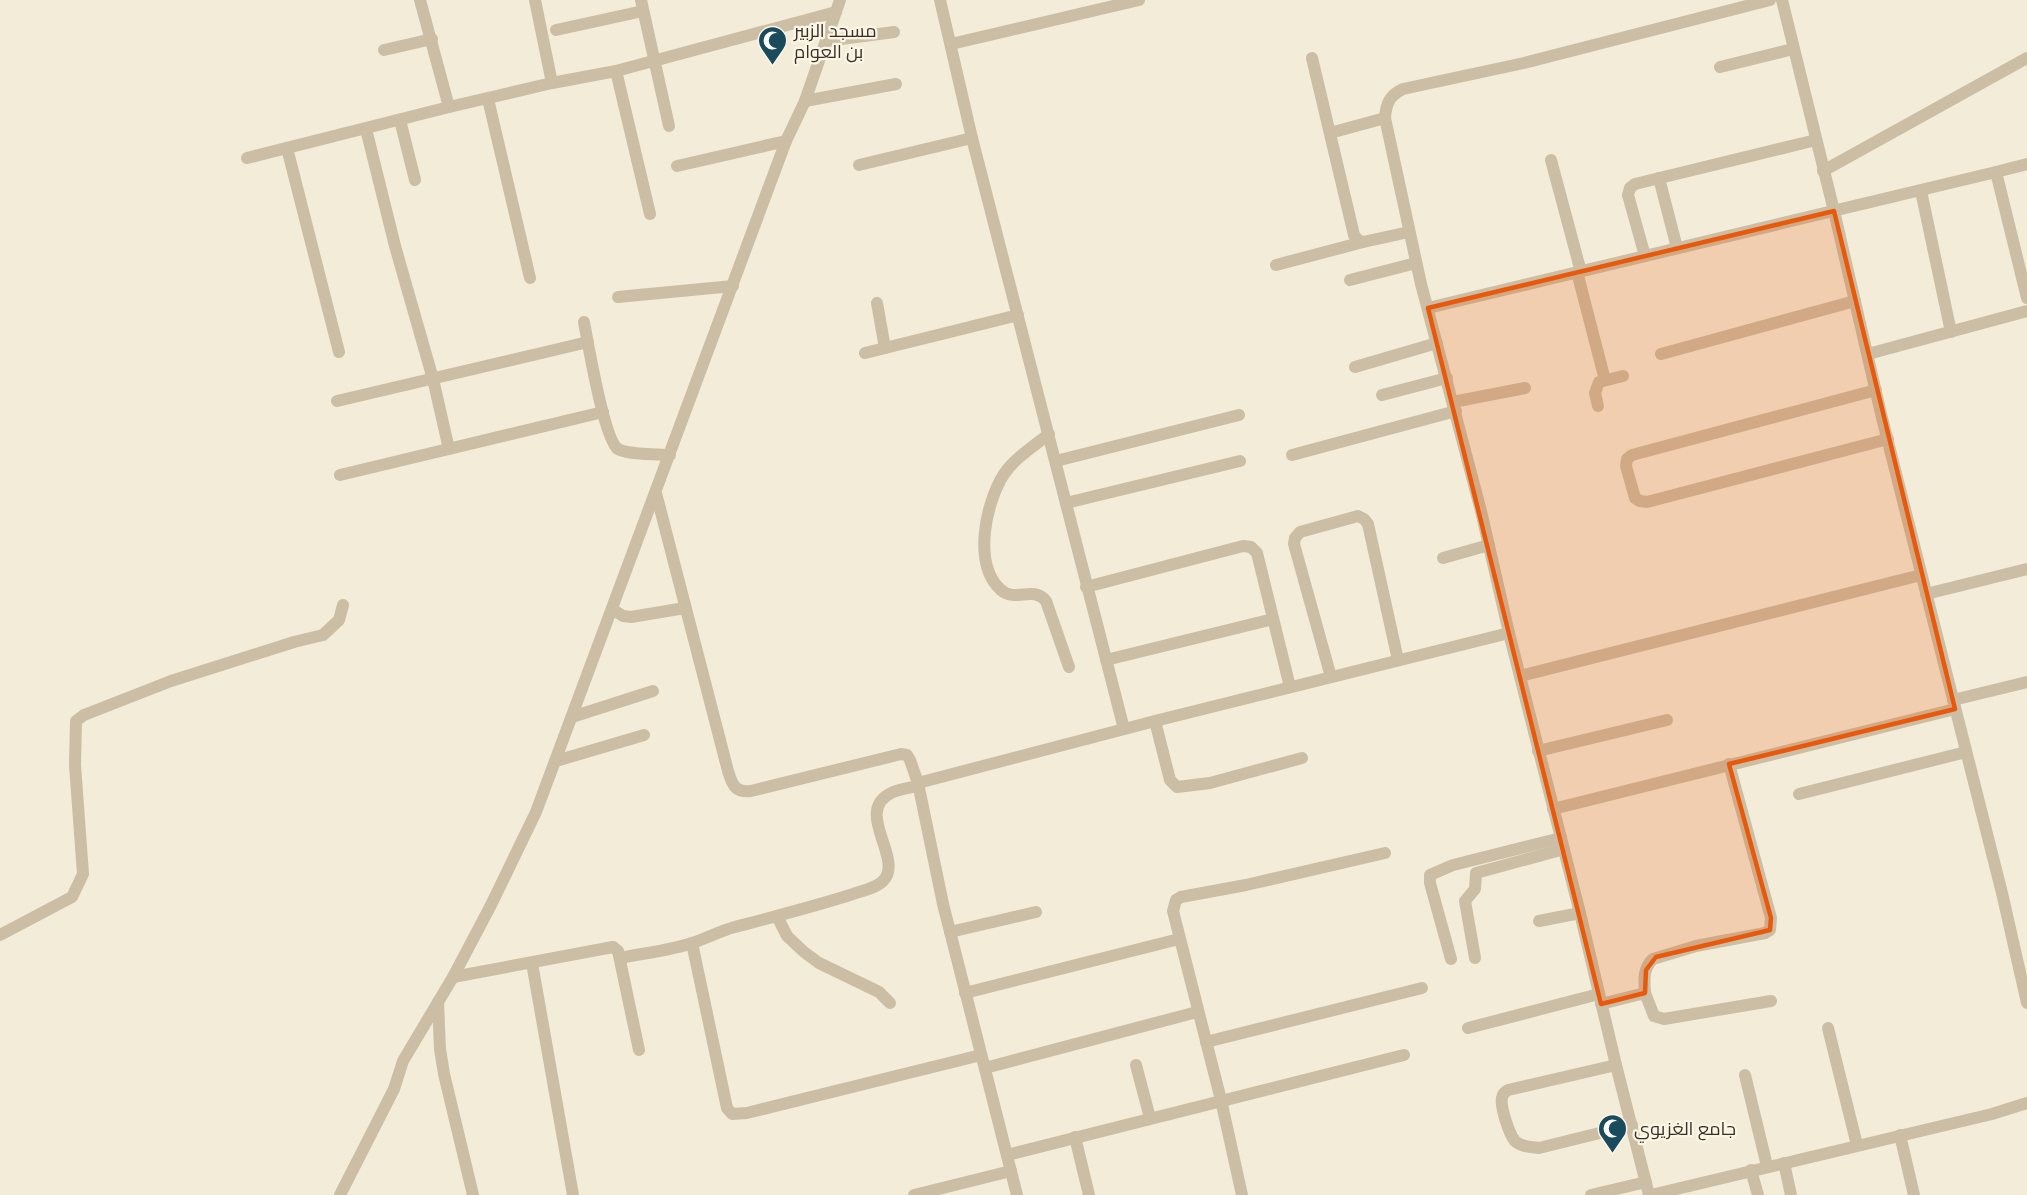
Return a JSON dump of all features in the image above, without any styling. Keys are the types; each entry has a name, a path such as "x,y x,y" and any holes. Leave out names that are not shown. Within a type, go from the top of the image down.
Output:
{"street":[{"path":"420,0 448,107"},
{"path":"535,0 552,83"},
{"path":"940,0 972,138 1124,729"},
{"path":"951,44 1139,0"},
{"path":"1770,0 1524,63 1403,88 1391,96 1387,103 1385,118 1416,263 1489,545 1538,751 1650,1195 1691,1190 1767,1166 1992,1114 2027,1103"},
{"path":"1782,0 1921,575 2002,892 2027,1003"},
{"path":"556,30 642,5 669,126"},
{"path":"247,158 448,107 616,71 838,6"},
{"path":"340,1195 394,1089 403,1061 453,977 536,812 786,141 805,100 838,6"},
{"path":"826,41 894,32"},
{"path":"384,50 432,39"},
{"path":"1720,67 1793,49"},
{"path":"1311,58 1354,235 1363,242"},
{"path":"1823,171 2027,58"},
{"path":"616,71 650,214"},
{"path":"805,100 896,84"},
{"path":"488,99 530,278"},
{"path":"1330,133 1385,118"},
{"path":"400,120 415,180"},
{"path":"366,129 395,246 433,379 449,449"},
{"path":"859,165 972,138"},
{"path":"1645,256 1628,195 1630,188 1635,184 1816,140"},
{"path":"677,166 786,141"},
{"path":"287,148 339,352"},
{"path":"1551,160 1605,380"},
{"path":"1428,308 2027,164"},
{"path":"1996,172 2027,298"},
{"path":"1659,178 1677,248"},
{"path":"1922,191 1951,332"},
{"path":"1276,265 1409,232"},
{"path":"1350,280 1416,263"},
{"path":"618,297 733,286"},
{"path":"1661,354 1855,302"},
{"path":"877,303 885,348"},
{"path":"1868,354 2027,311"},
{"path":"865,353 1018,315"},
{"path":"584,322 603,412 616,448 670,456"},
{"path":"337,401 588,342"},
{"path":"1355,367 1437,343"},
{"path":"1598,406 1596,387 1605,380 1623,376"},
{"path":"1382,395 1447,378"},
{"path":"1292,455 1454,406 1525,388"},
{"path":"1876,390 1632,455 1627,459 1626,466 1635,498 1647,502 1888,440"},
{"path":"340,476 603,412"},
{"path":"1056,461 1239,415"},
{"path":"1049,434 1024,453 1005,472 986,524 984,551 991,576 1004,592 1015,596 1034,593 1043,597 1069,667"},
{"path":"1066,503 1240,461"},
{"path":"656,492 734,788 739,791 751,791 904,754 910,760 918,785 965,993 1017,1195"},
{"path":"1330,677 1294,544 1295,538 1300,532 1358,516 1368,524 1398,660"},
{"path":"1443,558 1489,545"},
{"path":"1086,587 1243,546 1251,547 1257,553 1290,687"},
{"path":"1926,594 2027,569"},
{"path":"1520,676 1921,575"},
{"path":"0,935 72,897 83,873 75,765 76,721 84,715 171,681 323,635 339,620 343,606"},
{"path":"612,609 623,616 631,617 685,608"},
{"path":"1106,660 1273,619"},
{"path":"620,958 692,944 726,929 856,893 883,881 889,872 889,863 877,818 878,809 888,795 1124,729 1509,633"},
{"path":"1554,809 1954,704 2027,682"},
{"path":"572,717 652,691"},
{"path":"1538,751 1667,720"},
{"path":"1155,721 1170,780 1178,787 1210,783 1302,758"},
{"path":"556,761 644,735"},
{"path":"1799,794 1966,752"},
{"path":"1729,764 1771,918 1770,930 1765,933 1696,946 1653,959 1646,970 1645,993 1654,1016 1664,1019 1771,1001"},
{"path":"1475,958 1465,901 1475,889 1476,873 1563,844"},
{"path":"1451,959 1430,883 1430,874 1453,865 1563,844"},
{"path":"1242,1195 1221,1100 1179,939 1173,911 1176,900 1181,897 1246,885 1385,853"},
{"path":"950,932 1036,912"},
{"path":"1539,921 1580,913"},
{"path":"777,916 787,936 804,952 819,963 879,992 890,1004"},
{"path":"965,993 1179,939"},
{"path":"692,944 728,1108 732,1114 757,1110 981,1055"},
{"path":"453,977 613,946 620,958 639,1050"},
{"path":"532,963 573,1195"},
{"path":"1206,1042 1422,988"},
{"path":"1468,1028 1600,999 1645,993"},
{"path":"438,1000 440,1050 444,1074 473,1195"},
{"path":"985,1068 1197,1012"},
{"path":"1828,1028 1857,1145"},
{"path":"1007,1155 1404,1055"},
{"path":"1136,1065 1150,1118"},
{"path":"1616,1065 1508,1090 1502,1097 1506,1122 1515,1141 1524,1146 1539,1148 1632,1125"},
{"path":"1745,1075 1767,1166"},
{"path":"1900,1135 1914,1195"},
{"path":"1075,1137 1089,1195"},
{"path":"1784,1163 1791,1195"},
{"path":"1752,1170 1758,1195"},
{"path":"914,1195 1011,1171"},
{"path":"1591,1195 1646,1182"}],"highlighted area":[{"path":"1834,211 1955,709 1729,764 1771,918 1770,930 1656,957 1646,970 1645,993 1601,1004 1428,308"}],"place":[{"name":"مسجد الزبير بن العوام","path":"773,66"},
{"name":"جامع الغزيوي","path":"1613,1154"}]}
